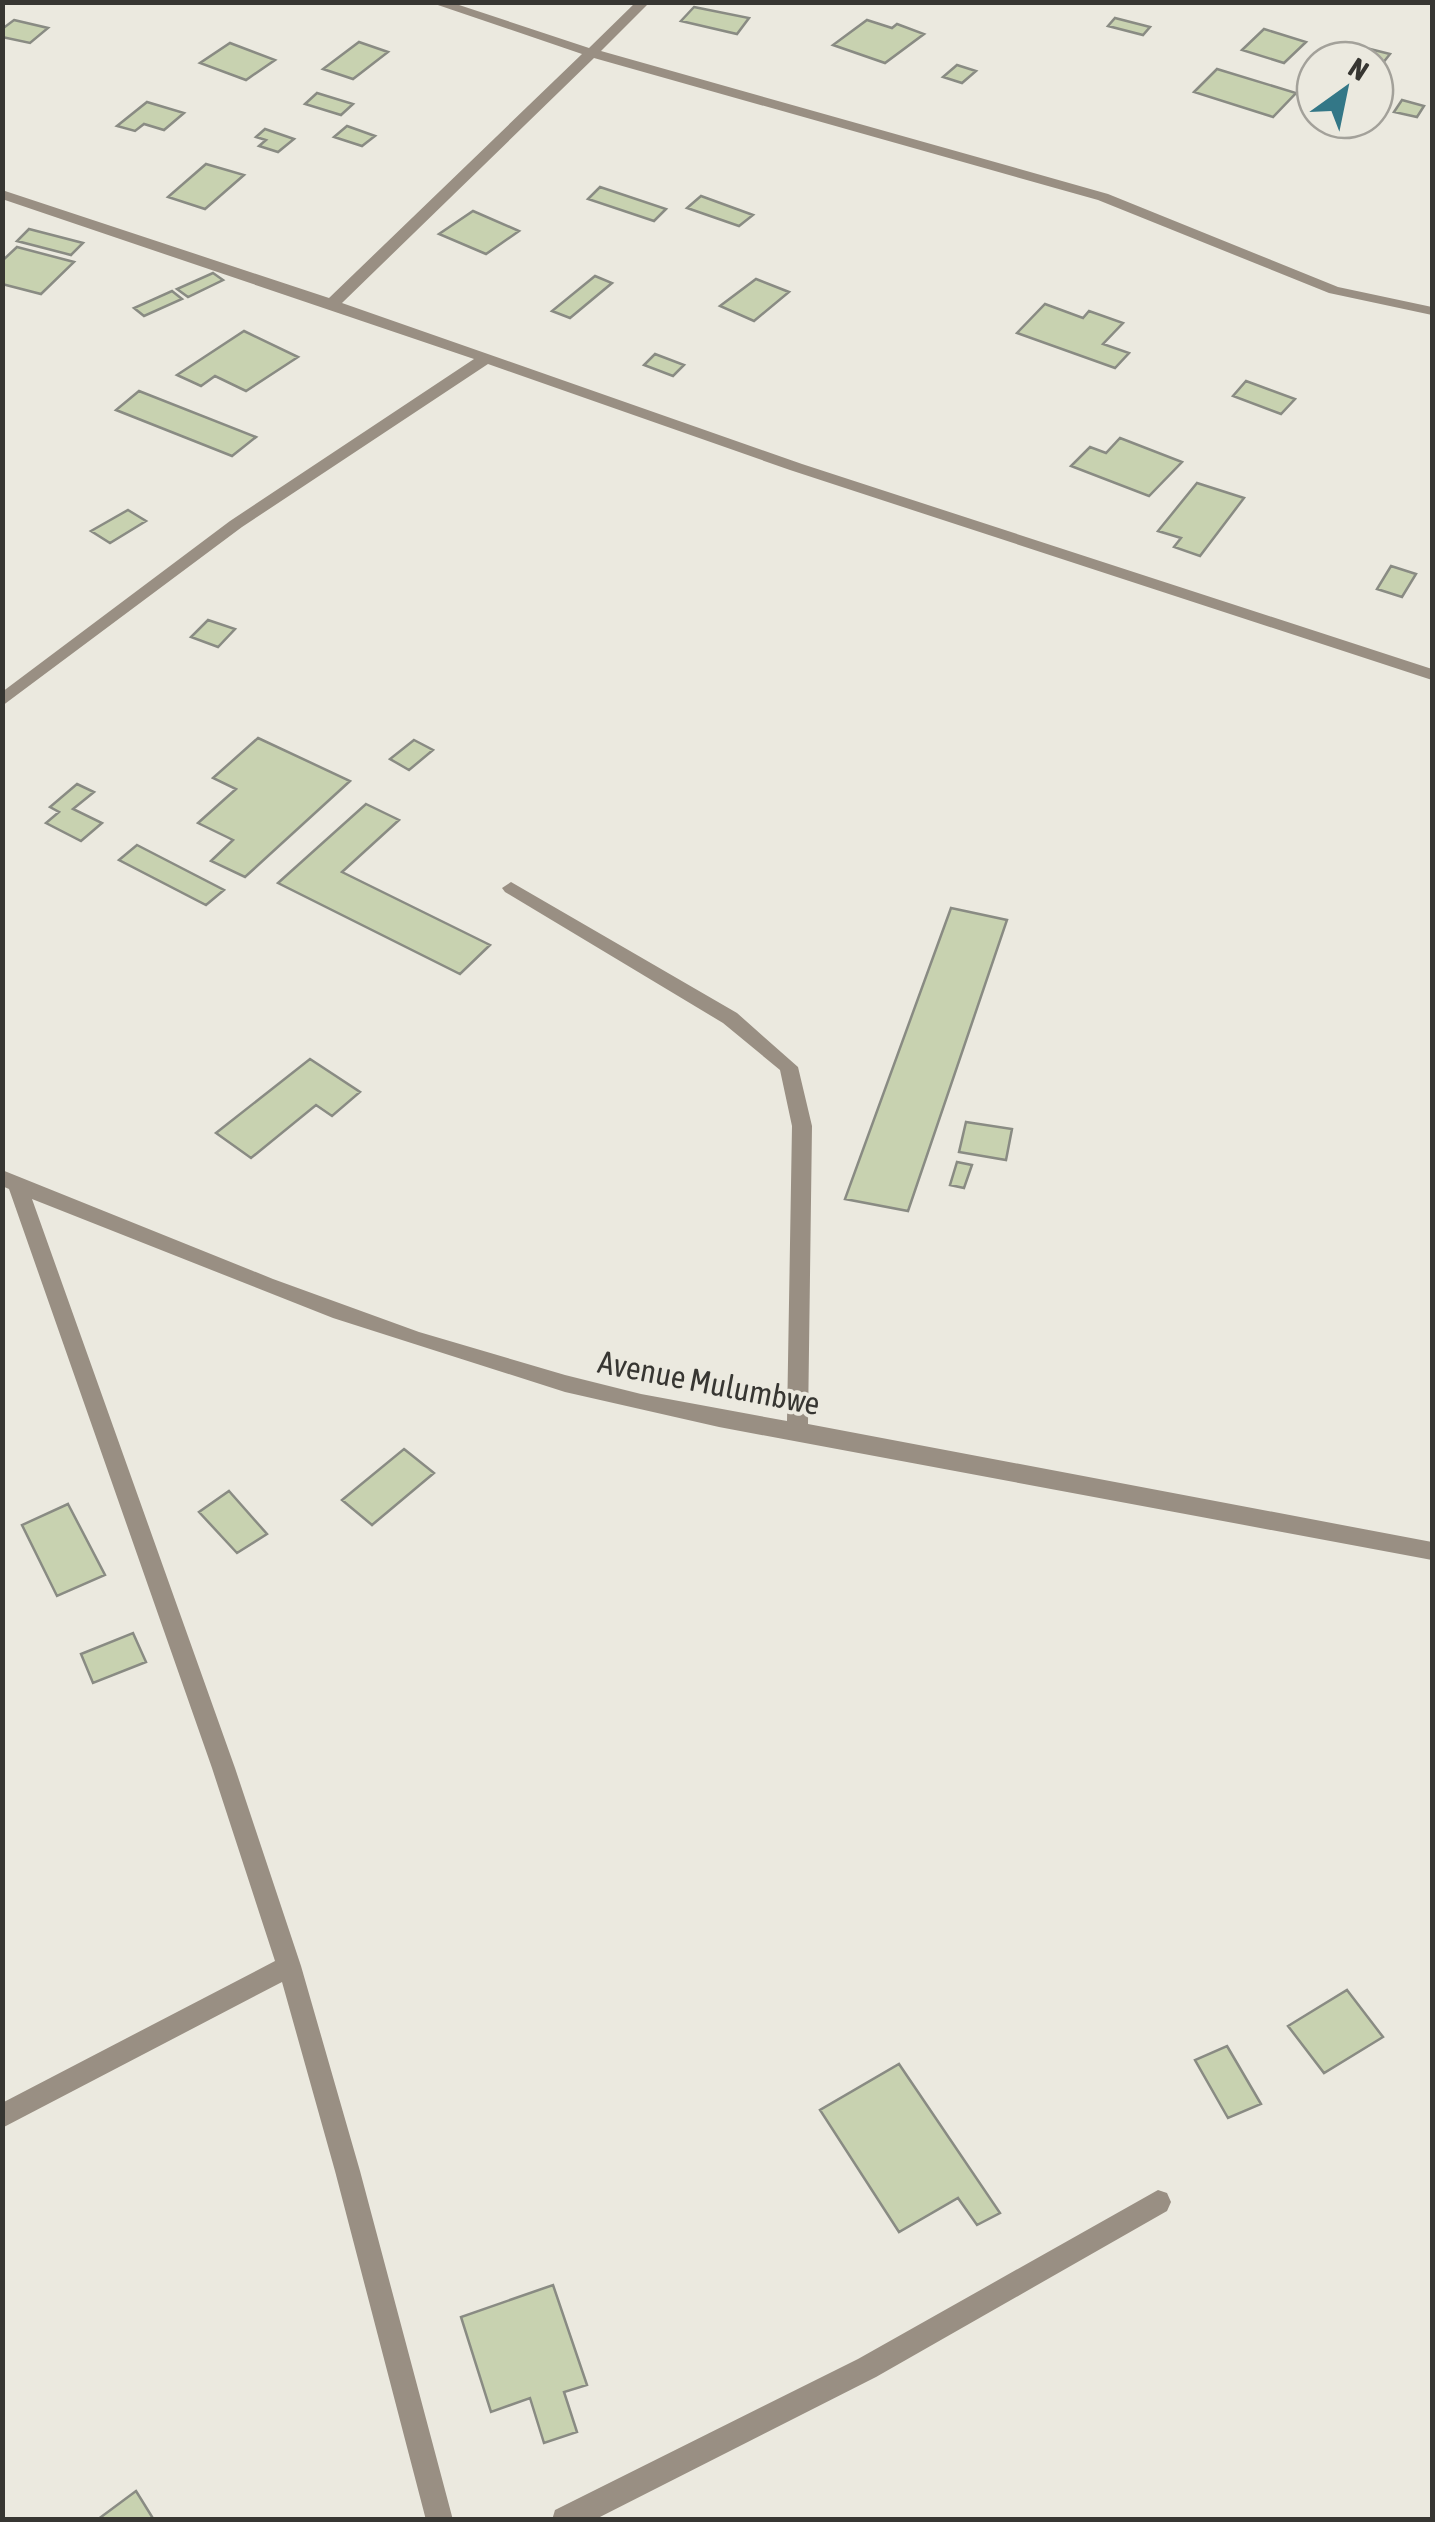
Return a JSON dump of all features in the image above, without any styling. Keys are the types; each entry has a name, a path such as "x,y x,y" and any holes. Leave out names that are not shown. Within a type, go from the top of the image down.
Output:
{"street":[{"path":"436,2 595,54 1102,197 1334,290 1432,312"},
{"path":"332,304 595,54 644,2"},
{"path":"2,194 332,304 482,360 796,467 1432,674"},
{"path":"2,702 236,524 482,360"},
{"path":"512,888 730,1018 789,1067 802,1126 797,1431"},
{"path":"10,1181 183,1650 289,1966 440,2520"},
{"name":"Avenue Mulumbwe","path":"10,1181 294,1297 456,1353 568,1386 720,1420 797,1431 1432,1551"},
{"path":"2,2116 289,1966"},
{"path":"565,2520 867,2368 1158,2202"}],"building":[{"path":"694,7 749,18 737,34 681,21"},
{"path":"1115,18 1150,27 1143,35 1108,26"},
{"path":"14,20 48,28 30,43 2,37 2,29"},
{"path":"867,20 892,28 897,24 924,34 885,63 833,45"},
{"path":"1264,29 1300,40 1295,40 1295,52 1284,63 1242,50"},
{"path":"359,42 388,52 353,79 323,69"},
{"path":"230,43 275,60 246,80 200,63"},
{"path":"957,65 976,71 962,83 943,77"},
{"path":"1217,69 1295,94 1273,117 1194,92"},
{"path":"317,93 353,104 341,115 305,104"},
{"path":"1402,100 1424,106 1417,117 1395,110"},
{"path":"147,102 184,113 164,130 144,124 135,131 117,126"},
{"path":"347,126 375,136 362,146 334,137"},
{"path":"265,129 294,139 278,152 259,146 266,140 256,137"},
{"path":"206,164 244,175 205,209 168,197"},
{"path":"600,187 666,209 654,221 588,199"},
{"path":"701,196 753,215 739,226 687,208"},
{"path":"473,211 519,231 486,254 439,234"},
{"path":"29,229 83,243 71,255 17,241"},
{"path":"17,247 74,262 41,294 2,284 2,261"},
{"path":"213,273 223,280 188,297 177,289"},
{"path":"595,276 612,283 570,318 552,311"},
{"path":"756,279 789,292 754,321 720,306"},
{"path":"172,291 182,299 144,316 134,308"},
{"path":"1045,304 1083,318 1089,311 1123,323 1103,344 1129,353 1115,368 1017,333"},
{"path":"244,331 298,357 246,391 215,376 201,386 177,375"},
{"path":"655,354 684,365 673,376 644,365"},
{"path":"1246,381 1295,399 1281,414 1233,396"},
{"path":"139,391 256,437 232,456 116,410"},
{"path":"1120,438 1182,462 1149,496 1071,466 1090,447 1106,453"},
{"path":"1197,483 1244,498 1200,556 1174,547 1181,538 1158,531"},
{"path":"128,510 146,521 110,543 91,531"},
{"path":"1391,566 1416,574 1402,597 1377,589"},
{"path":"208,620 235,629 218,647 191,637"},
{"path":"258,738 350,781 245,877 211,861 233,840 198,823 236,789 213,778"},
{"path":"414,740 433,750 409,770 390,759"},
{"path":"77,784 94,792 73,809 102,823 81,841 46,823 59,812 50,807"},
{"path":"366,804 399,820 342,872 490,945 460,974 278,883"},
{"path":"137,845 224,890 206,905 119,860"},
{"path":"951,908 1007,920 908,1211 845,1199"},
{"path":"310,1059 360,1092 332,1116 316,1105 251,1158 216,1133"},
{"path":"966,1122 1012,1129 1006,1160 959,1152"},
{"path":"957,1162 972,1165 964,1188 950,1185"},
{"path":"404,1449 434,1473 372,1525 342,1500"},
{"path":"229,1491 267,1534 237,1553 199,1512"},
{"path":"68,1504 105,1575 57,1596 22,1525"},
{"path":"133,1633 146,1662 93,1683 81,1654"},
{"path":"1347,1990 1383,2037 1324,2073 1288,2026"},
{"path":"1227,2046 1261,2104 1228,2118 1195,2060"},
{"path":"899,2064 1000,2213 977,2225 958,2198 899,2232 820,2110"},
{"path":"553,2285 587,2385 564,2392 577,2432 544,2443 530,2398 491,2412 461,2317"},
{"path":"136,2491 154,2520 97,2520"}]}
